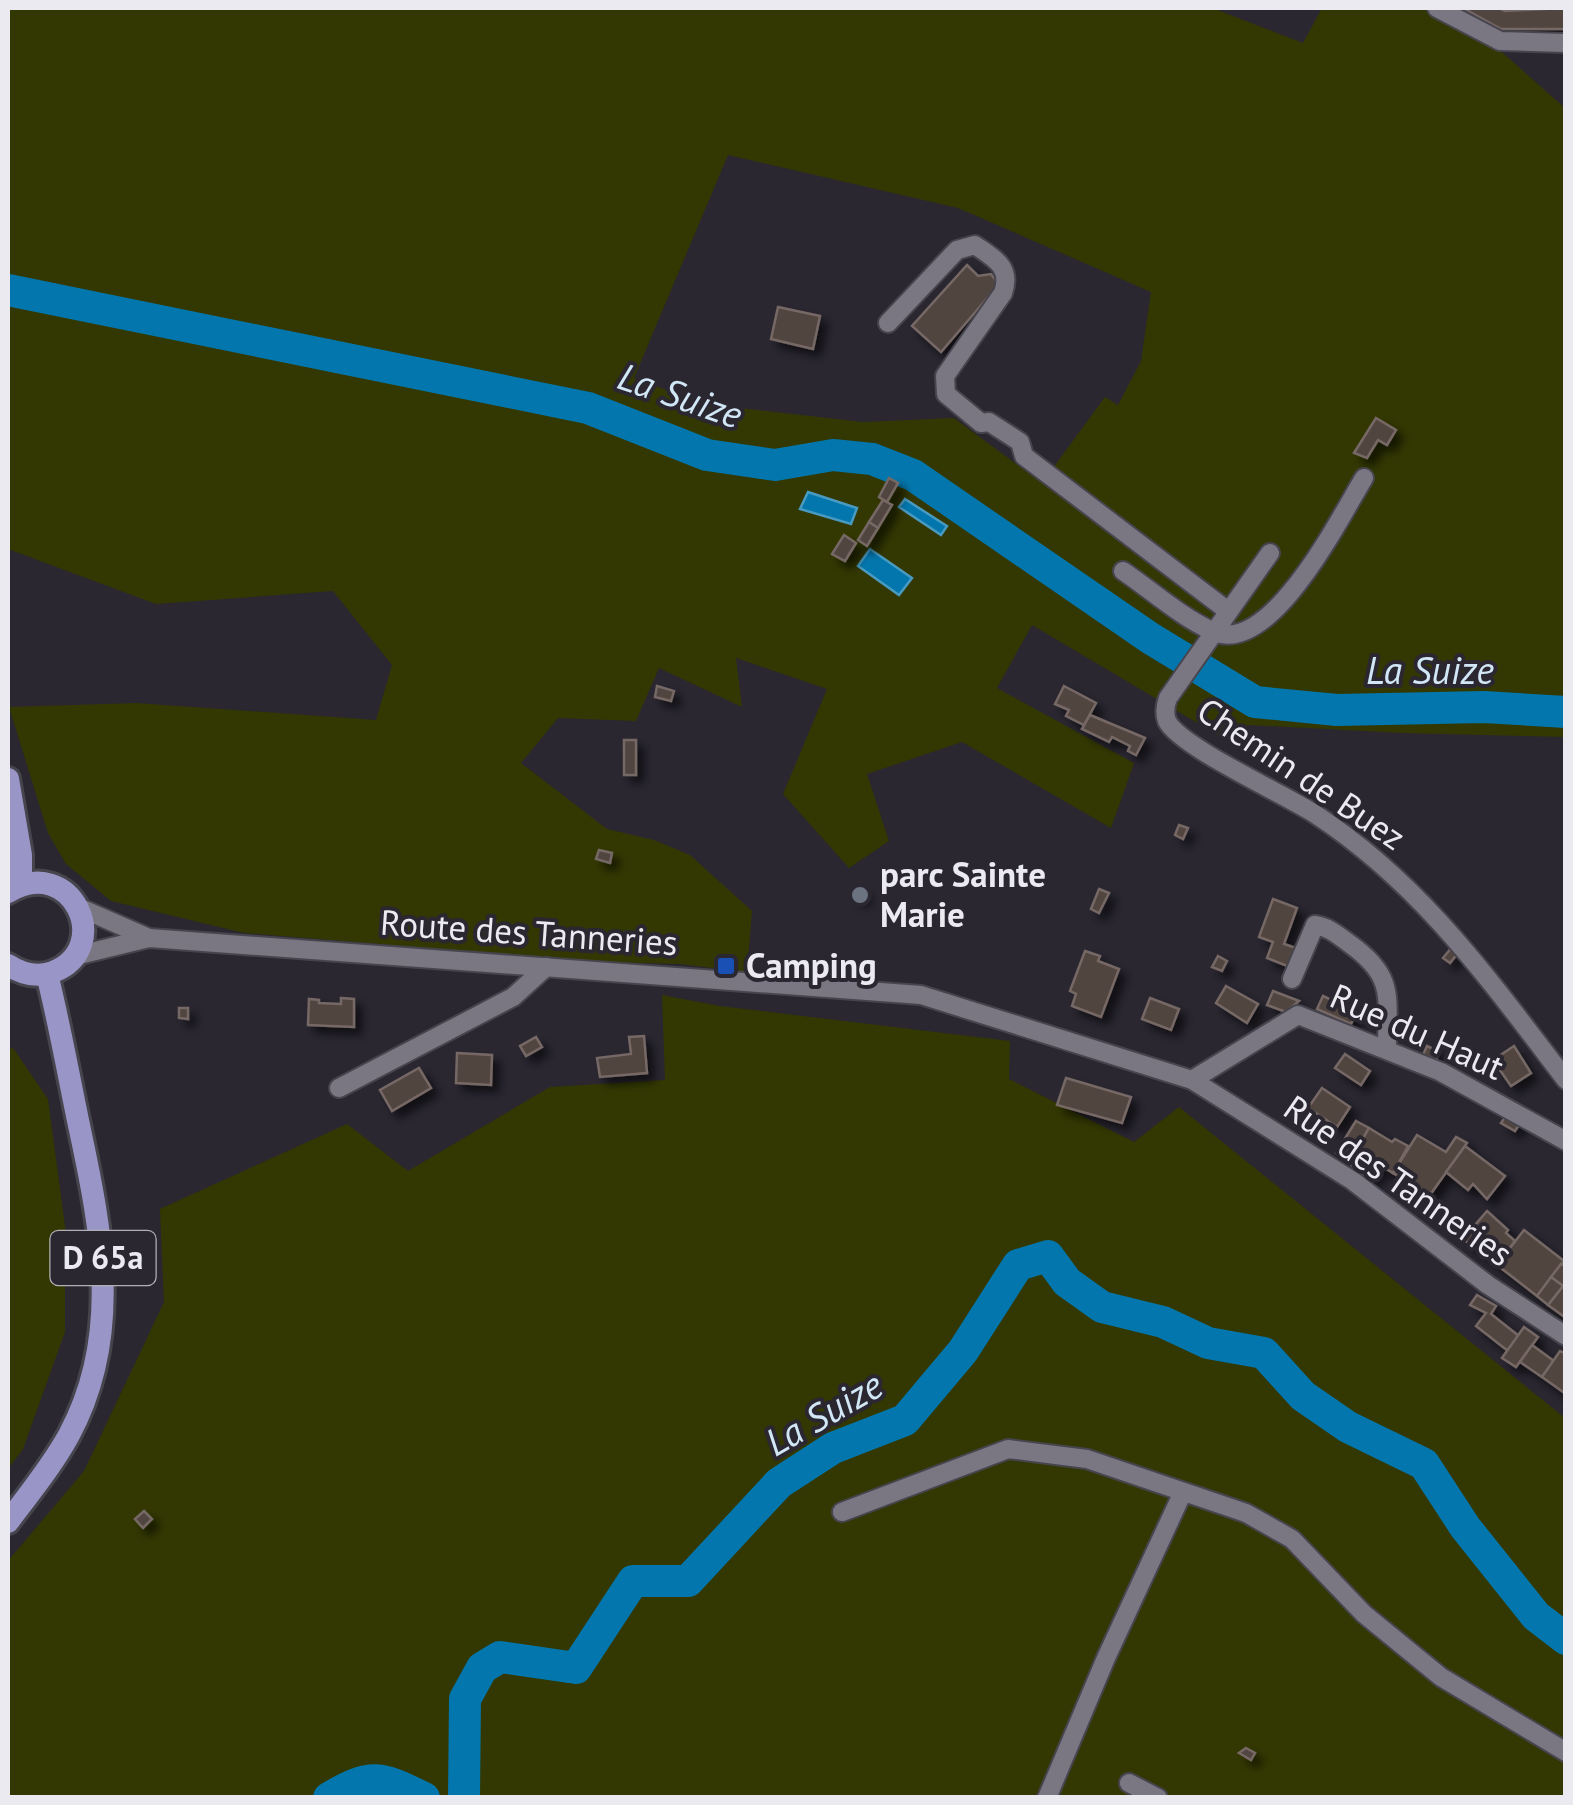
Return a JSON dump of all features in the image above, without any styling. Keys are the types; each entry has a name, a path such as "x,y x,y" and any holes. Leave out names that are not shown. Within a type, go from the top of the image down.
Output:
{"main road":[{"path":"8,779 22,855 14,888 48,883 70,896 78,908 83,932 74,956 47,974 19,972 8,965"},
{"name":"D 65a","path":"8,1522 70,1432 88,1384 104,1304 97,1211 47,974"}],"street":[{"path":"1437,8 1500,41 1566,43"},
{"path":"888,323 957,250 975,244 1003,266 1008,278 1003,293 945,376 946,394 982,422 989,422 1020,442 1024,456 1228,611"},
{"path":"1123,571 1213,632 1238,632 1266,621 1300,581 1364,478"},
{"name":"Chemin de Buez","path":"1270,553 1179,680 1165,708 1169,724 1193,744 1317,816 1398,878 1448,928 1566,1080"},
{"name":"Route des Tanneries","path":"78,908 149,938"},
{"path":"1292,979 1316,925 1326,927 1366,955 1380,968 1387,987 1388,1049"},
{"name":"Route des Tanneries","path":"74,956 149,938 921,995 1192,1080"},
{"path":"339,1088 513,997 546,966"},
{"name":"Rue du Haut","path":"1192,1080 1298,1015 1440,1072 1566,1141"},
{"name":"Rue des Tanneries","path":"1192,1080 1353,1182 1488,1286 1566,1336"},
{"path":"842,1512 1008,1449 1086,1460 1183,1492 1246,1513 1292,1539 1364,1614 1441,1676 1566,1752"},
{"path":"1047,1798 1183,1492"},
{"path":"1129,1783 1158,1798"}],"green space":[{"path":"8,8 1212,8 1303,43 1322,8 1423,8 1503,53 1565,108 1565,737 1249,725 1231,743 1032,625 997,688 1134,763 1111,828 962,742 867,774 889,841 849,868 783,794 827,689 736,658 742,707 659,668 636,721 558,718 521,763 607,829 654,840 690,855 752,911 747,972 244,933 111,901 66,864 48,833 9,707 136,703 376,720 392,665 333,591 156,604 8,549","holes":["728,155 958,208 1151,292 1141,361 1118,405 1105,397 1042,483 954,418 863,422 704,404 634,378"]},
{"path":"662,995 720,1006 1010,1041 1009,1079 1134,1142 1179,1107 1565,1418 1565,1797 8,1798 8,1561 84,1471 164,1302 160,1209 347,1124 408,1171 550,1087 665,1080"},
{"path":"13,1048 48,1099 65,1226 65,1332 23,1449 8,1469 8,1049"}],"water":[{"path":"808,492 857,508 851,524 800,509"},
{"path":"905,499 947,526 941,535 899,507"},
{"path":"870,549 912,578 899,595 858,566"}],"building":[{"path":"1463,8 1566,8 1566,29 1501,29"},
{"path":"967,265 978,276 991,274 996,288 941,352 912,326"},
{"path":"778,307 820,316 813,349 771,339"},
{"path":"1376,418 1396,430 1387,445 1378,440 1367,458 1354,453"},
{"path":"889,478 898,483 887,502 879,497"},
{"path":"883,500 892,505 878,528 869,522"},
{"path":"869,522 878,528 867,546 858,540"},
{"path":"844,535 856,543 845,561 832,554"},
{"path":"657,686 674,691 671,701 655,697"},
{"path":"1064,686 1096,703 1084,725 1066,716 1069,710 1055,704"},
{"path":"1090,715 1145,738 1136,755 1128,751 1130,746 1112,737 1109,742 1082,729"},
{"path":"624,740 636,740 636,775 624,775"},
{"path":"1179,825 1188,828 1183,839 1175,835"},
{"path":"599,850 612,853 610,863 596,859"},
{"path":"855,888 864,889 863,899 853,898"},
{"path":"1099,889 1109,893 1099,913 1091,909"},
{"path":"1273,899 1297,908 1284,944 1296,948 1290,967 1267,958 1273,942 1259,937"},
{"path":"1452,947 1458,953 1450,963 1443,958"},
{"path":"1085,951 1119,969 1101,1017 1072,1006 1076,994 1070,991"},
{"path":"1218,956 1227,961 1222,971 1212,967"},
{"path":"1226,986 1258,1004 1247,1023 1216,1003"},
{"path":"1273,991 1299,1001 1286,1012 1267,1005"},
{"path":"1323,996 1353,1010 1351,1024 1317,1009"},
{"path":"341,998 354,999 354,1027 308,1025 309,999 341,1004"},
{"path":"1150,998 1179,1009 1171,1030 1142,1019"},
{"path":"179,1008 188,1008 188,1019 179,1018"},
{"path":"644,1036 647,1073 600,1077 597,1058 631,1054 629,1037"},
{"path":"536,1037 542,1047 526,1056 520,1046"},
{"path":"1427,1046 1440,1052 1435,1061 1423,1055"},
{"path":"1514,1046 1531,1073 1511,1086 1493,1060"},
{"path":"457,1053 492,1055 491,1085 456,1083"},
{"path":"1345,1054 1370,1071 1361,1085 1335,1068"},
{"path":"419,1068 431,1088 392,1111 380,1090"},
{"path":"1066,1078 1131,1097 1122,1123 1057,1105"},
{"path":"1322,1088 1350,1107 1337,1127 1308,1108"},
{"path":"1507,1114 1521,1122 1515,1131 1501,1123"},
{"path":"1356,1121 1369,1128 1349,1163 1336,1153"},
{"path":"1369,1128 1392,1142 1395,1139 1408,1146 1393,1173 1381,1166 1372,1181 1349,1163"},
{"path":"1417,1135 1446,1152 1456,1137 1467,1143 1430,1195 1393,1173"},
{"path":"1465,1146 1505,1176 1487,1199 1473,1184 1468,1190 1446,1172"},
{"path":"1487,1211 1515,1241 1497,1265 1463,1239"},
{"path":"1524,1230 1564,1261 1537,1296 1497,1265"},
{"path":"1561,1264 1566,1267 1566,1318 1548,1305 1563,1286 1551,1277"},
{"path":"1551,1277 1563,1286 1548,1305 1537,1296"},
{"path":"1477,1295 1496,1306 1491,1314 1519,1336 1508,1351 1476,1326 1486,1313 1470,1305"},
{"path":"1524,1327 1538,1337 1516,1367 1502,1358"},
{"path":"1532,1345 1554,1361 1542,1377 1520,1362"},
{"path":"1560,1351 1566,1354 1566,1394 1542,1377"},
{"path":"144,1511 152,1519 143,1528 135,1519"},
{"path":"1246,1748 1255,1753 1251,1760 1239,1753"}],"waterway":[{"name":"La Suize","path":"8,290 588,408 707,455 775,465 833,455 872,459 913,475 1150,638 1255,702 1337,710 1484,707 1566,712"},
{"name":"La Suize","path":"464,1798 465,1699 482,1668 500,1657 576,1668 633,1581 688,1581 779,1483 833,1448 905,1420 963,1351 1018,1265 1048,1256 1067,1282 1102,1307 1163,1322 1208,1343 1264,1353 1303,1396 1348,1427 1424,1464 1465,1527 1536,1616 1566,1639"},
{"name":"La Suize","path":"329,1798 356,1784 376,1780 424,1798"}],"place":[{"name":"parc Sainte Marie","path":"860,895"},
{"name":"Camping","path":"726,966"}]}
